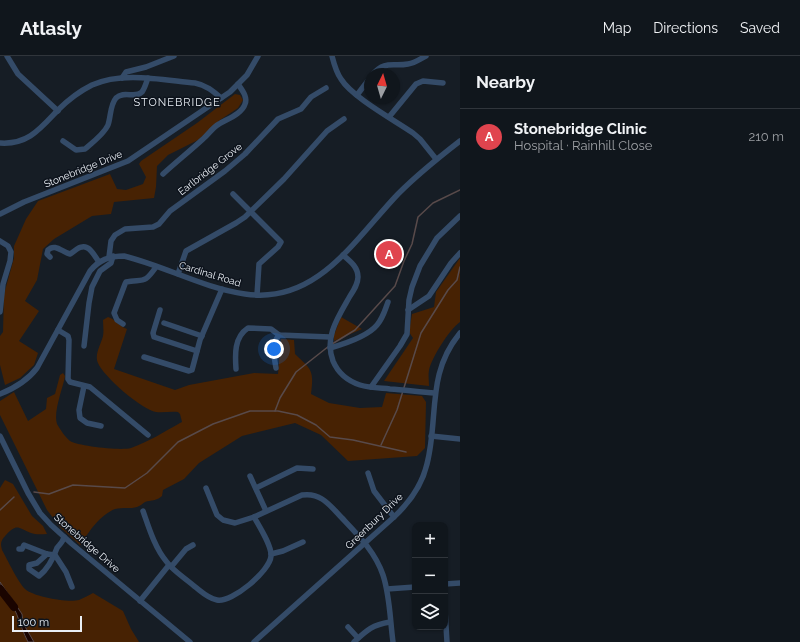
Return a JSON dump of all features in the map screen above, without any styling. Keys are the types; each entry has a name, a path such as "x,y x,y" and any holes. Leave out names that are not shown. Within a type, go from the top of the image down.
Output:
{"street":[{"path":"7,56 18,74 58,111"},
{"path":"122,78 126,72 152,65 174,56"},
{"name":"Stonebridge Drive","path":"0,214 24,202 128,161 221,98 247,75 258,56"},
{"path":"332,56 336,71 341,80 357,95 420,139 436,159"},
{"path":"378,68 384,65 410,64 426,56"},
{"path":"0,143 18,142 29,138 40,130 75,95 92,85 105,80 122,78 148,78 202,84 221,98"},
{"path":"63,141 76,150 85,149 106,127 112,107 117,98 124,94 140,94 144,89 148,78"},
{"path":"389,117 416,84 423,80 443,82"},
{"path":"163,174 215,127 244,107 246,102 245,97 238,84"},
{"path":"357,95 364,86"},
{"name":"Earlbridge Grove","path":"111,257 111,241 115,235 125,229 153,227 159,224 170,211 241,157 278,119 301,109 311,97 326,88"},
{"path":"178,274 186,251 236,223 251,212 289,174 327,130 344,119"},
{"name":"Cardinal Road","path":"111,257 130,258 222,289 257,295 286,292 305,285 344,255 397,195 436,159 460,141"},
{"path":"233,194 281,242 278,247 259,264 257,295"},
{"path":"371,387 408,334 408,310 412,287 425,255 437,238 460,216"},
{"path":"0,241 8,246 12,252 3,284 0,312"},
{"path":"50,256 47,254 50,247 54,247 67,253 74,252 81,247 86,247 99,262"},
{"path":"408,310 429,296 451,263 460,253"},
{"path":"344,255 356,268 358,278 355,288 334,325 330,337 330,348 334,362 341,374 354,383 371,387 435,393"},
{"path":"0,394 17,386 31,376 37,368 90,271 99,262 111,257 111,263 100,271 92,287 84,346"},
{"path":"123,324 117,320 114,313 126,282 148,278 156,266"},
{"path":"144,357 189,371 192,370 202,336 222,289"},
{"path":"330,348 348,342 376,326 383,316 388,302"},
{"path":"160,310 153,333 154,337 197,351"},
{"path":"164,323 202,336"},
{"path":"236,369 236,346 245,330 252,328 265,328 271,329 279,335 330,337"},
{"path":"58,330 68,336 69,340 68,379 70,382 90,387 148,435"},
{"name":"Greenbury Drive","path":"256,641 394,518 409,501 423,477 427,464 439,371 447,352 460,333"},
{"path":"276,368 274,343 279,335"},
{"path":"84,386 79,410 80,418 87,423 101,426"},
{"name":"Stonebridge Drive","path":"0,436 28,493 40,513 64,537 190,642"},
{"path":"431,436 460,439"},
{"path":"256,488 297,468 313,469"},
{"path":"368,473 374,491 394,518"},
{"path":"250,476 266,511"},
{"path":"206,488 217,515 223,520 235,523 302,495 309,494 316,496 326,502 365,543 378,562 386,589 393,642"},
{"path":"143,511 160,551 170,566 205,595 216,600 228,599 235,595 254,580 268,564 271,554 254,516"},
{"path":"47,554 37,563 30,565 29,569 39,576 42,574 55,555 58,547 63,542 64,537"},
{"path":"271,554 283,551 303,542"},
{"path":"19,549 22,549 24,545 47,554 55,555 66,572 72,587"},
{"path":"140,601 186,549 193,545"},
{"path":"448,584 460,583"},
{"path":"386,589 412,587"},
{"path":"348,627 356,640 372,626 390,622"},
{"path":"446,630 447,642"}],"shaded area":[{"path":"235,94 240,95 243,100 238,108 220,120 198,140 168,155 157,166 154,198 114,202 111,214 92,216 54,239 43,249 37,280 25,301 39,311 19,341 38,353 34,365 20,378 5,385 0,365 0,336 3,332 4,294 14,258 14,246 26,219 38,201 110,174 117,189 126,190 143,184 146,177 139,164 141,161 197,123"},
{"path":"460,258 460,322 446,337 437,351 429,370 429,386 384,381 413,338 409,332 412,314 434,307 436,292"},
{"path":"108,317 127,329 114,369 175,390 189,385 254,373 278,374 281,339 294,340 295,354 308,367 312,375 311,394 329,403 360,408 382,407 386,393 422,396 426,402 425,448 417,456 348,461 321,435 295,423 242,436 199,463 184,479 163,490 162,496 158,499 145,502 137,507 118,508 110,511 96,524 80,545 61,528 47,510 0,415 0,401 14,392 28,421 46,409 47,398 55,394 60,375 63,373 65,376 57,407 56,419 57,424 64,435 70,441 90,446 126,449 150,440 182,422 178,412 156,412 142,405 124,392 101,369 97,357 103,336 103,320"},
{"path":"341,317 362,329 334,341 334,335"},
{"path":"5,480 13,484 32,516 43,526 47,534 33,534 20,528 15,528 2,540 2,550 22,586 29,592 36,595 67,601 79,600 93,593 123,611 139,642 0,642 0,488"},
{"path":"0,582 22,614 23,623 34,642 28,642 14,607 0,590"}],"waterway":[{"path":"332,344 355,330 395,286 412,244 418,217 433,203 460,190"},
{"path":"381,445 397,410 421,333 448,290 457,280 460,267"},
{"path":"275,411 280,398 296,372 329,346"},
{"path":"34,492 49,494 73,485 125,488 147,473 178,442 213,424 250,411 278,411 297,415 316,425 330,437 353,440 406,452"},
{"path":"0,510 14,497"},
{"path":"0,589 14,607"}],"place":[{"name":"Stonebridge Clinic","path":"389,254"}],"district":[{"name":"STONEBRIDGE","path":"177,102"}]}
